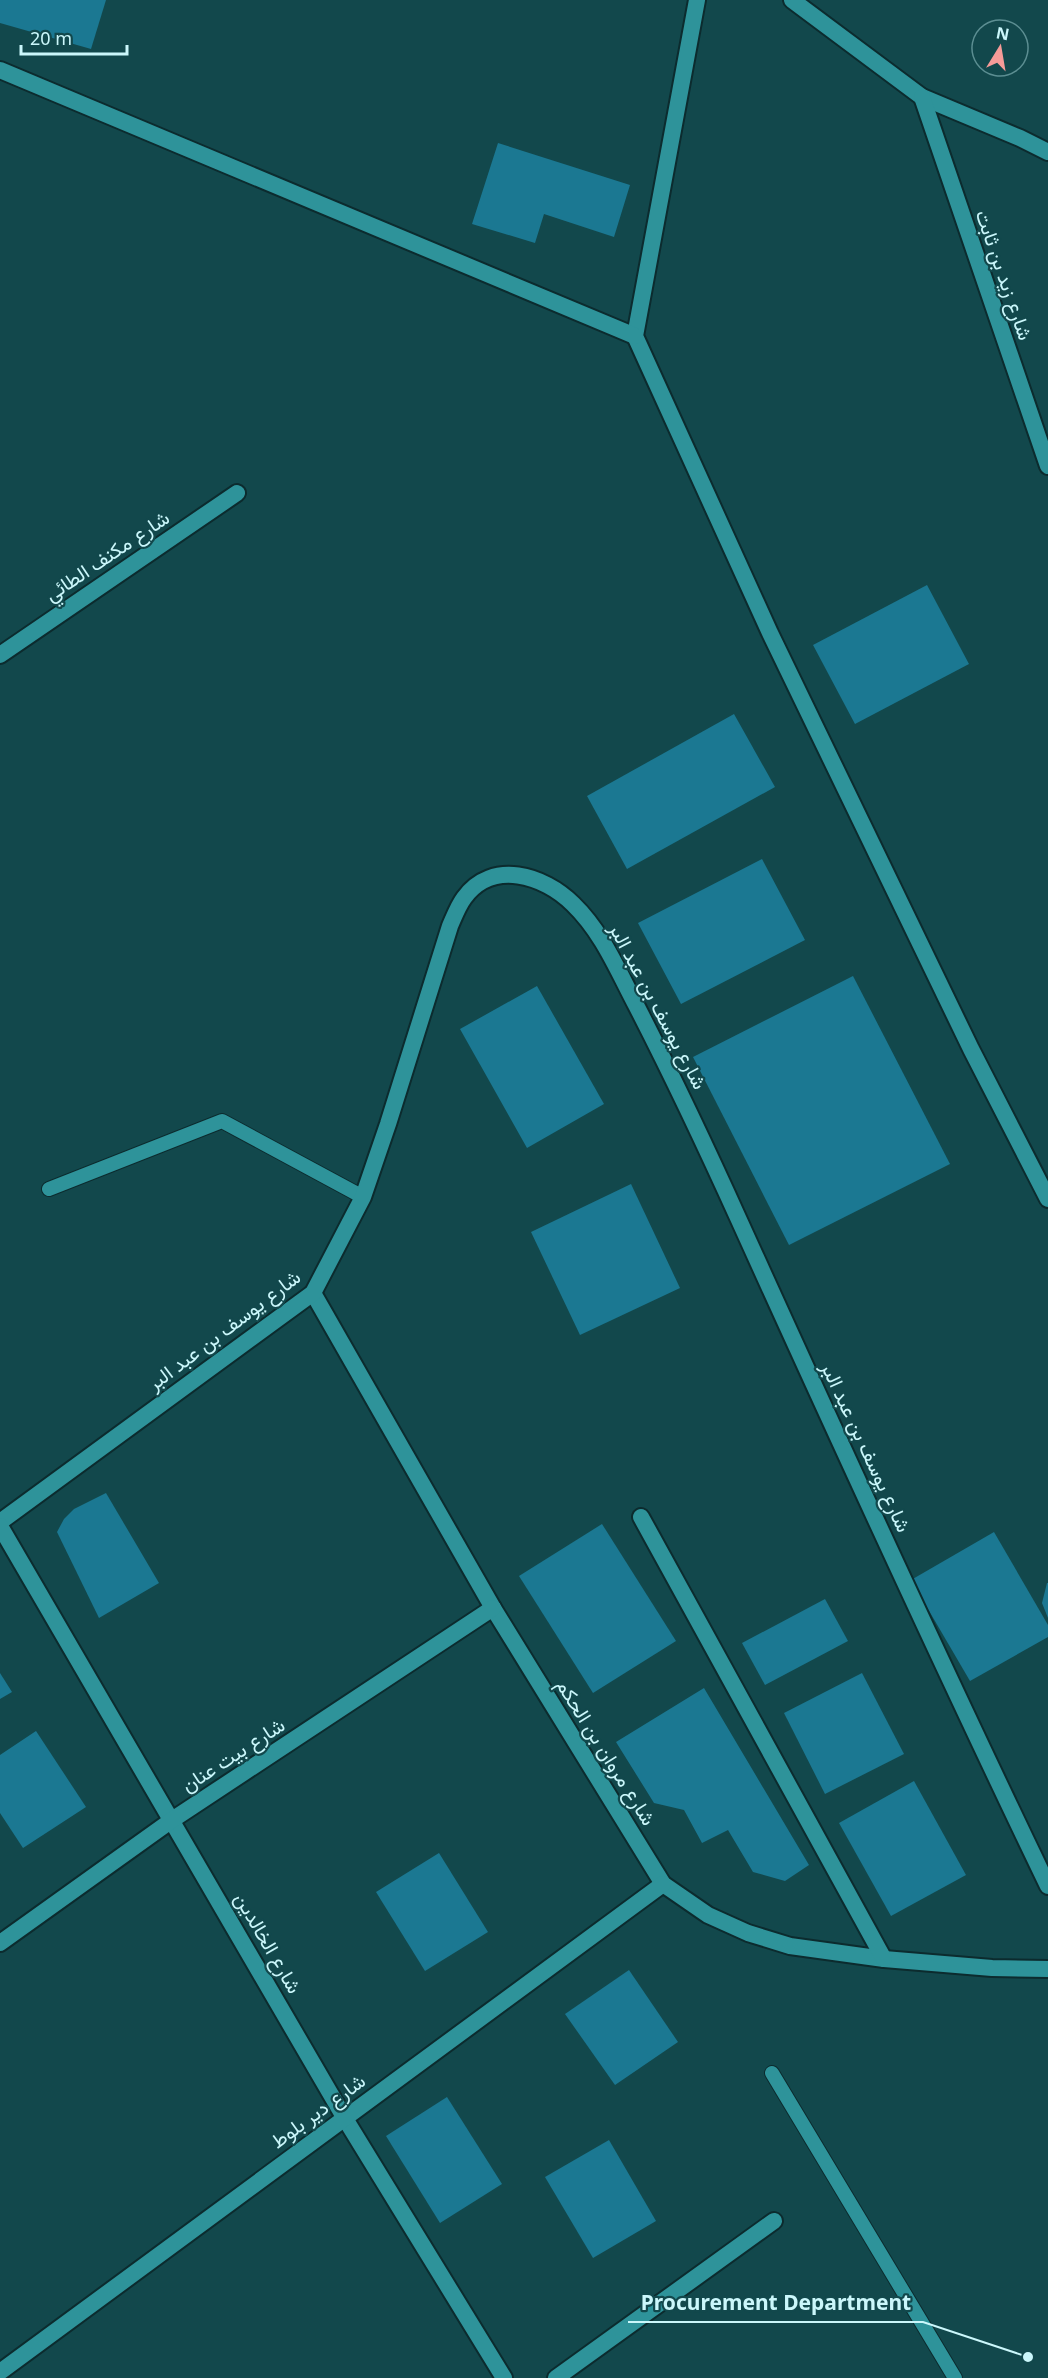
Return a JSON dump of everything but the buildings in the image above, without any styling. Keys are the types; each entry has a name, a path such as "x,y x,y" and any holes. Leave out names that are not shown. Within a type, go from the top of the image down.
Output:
{"street":[{"path":"697,0 635,336 770,633 970,1049 1048,1199"},
{"path":"792,0 922,97 1048,152"},
{"path":"0,70 635,336"},
{"name":"شارع زيد بن ثابت","path":"922,97 1048,466"},
{"name":"شارع مكنف الطائي","path":"0,655 237,493"},
{"name":"شارع يوسف بن عبد البر","path":"0,1524 313,1293 363,1197 450,926 463,898 479,883 497,874 515,874 555,889 573,903 598,932 679,1088 848,1458 1048,1886"},
{"name":"شارع مروان بن الحكم","path":"313,1293 493,1608 663,1884 708,1915 748,1933 790,1946 884,1959 992,1968 1048,1969"},
{"path":"641,1517 884,1959"},
{"name":"شارع الخالدين","path":"0,1524 344,2117 504,2378"},
{"name":"شارع بيت عنان","path":"0,1943 172,1820 493,1608"},
{"name":"شارع دير بلوط","path":"0,2372 663,1884"},
{"path":"556,2378 774,2221"}],"lane":[{"path":"49,1189 222,1121 363,1197"},
{"path":"772,2073 955,2378"}],"place":[{"name":"Procurement Department","path":"1028,2357"}]}
